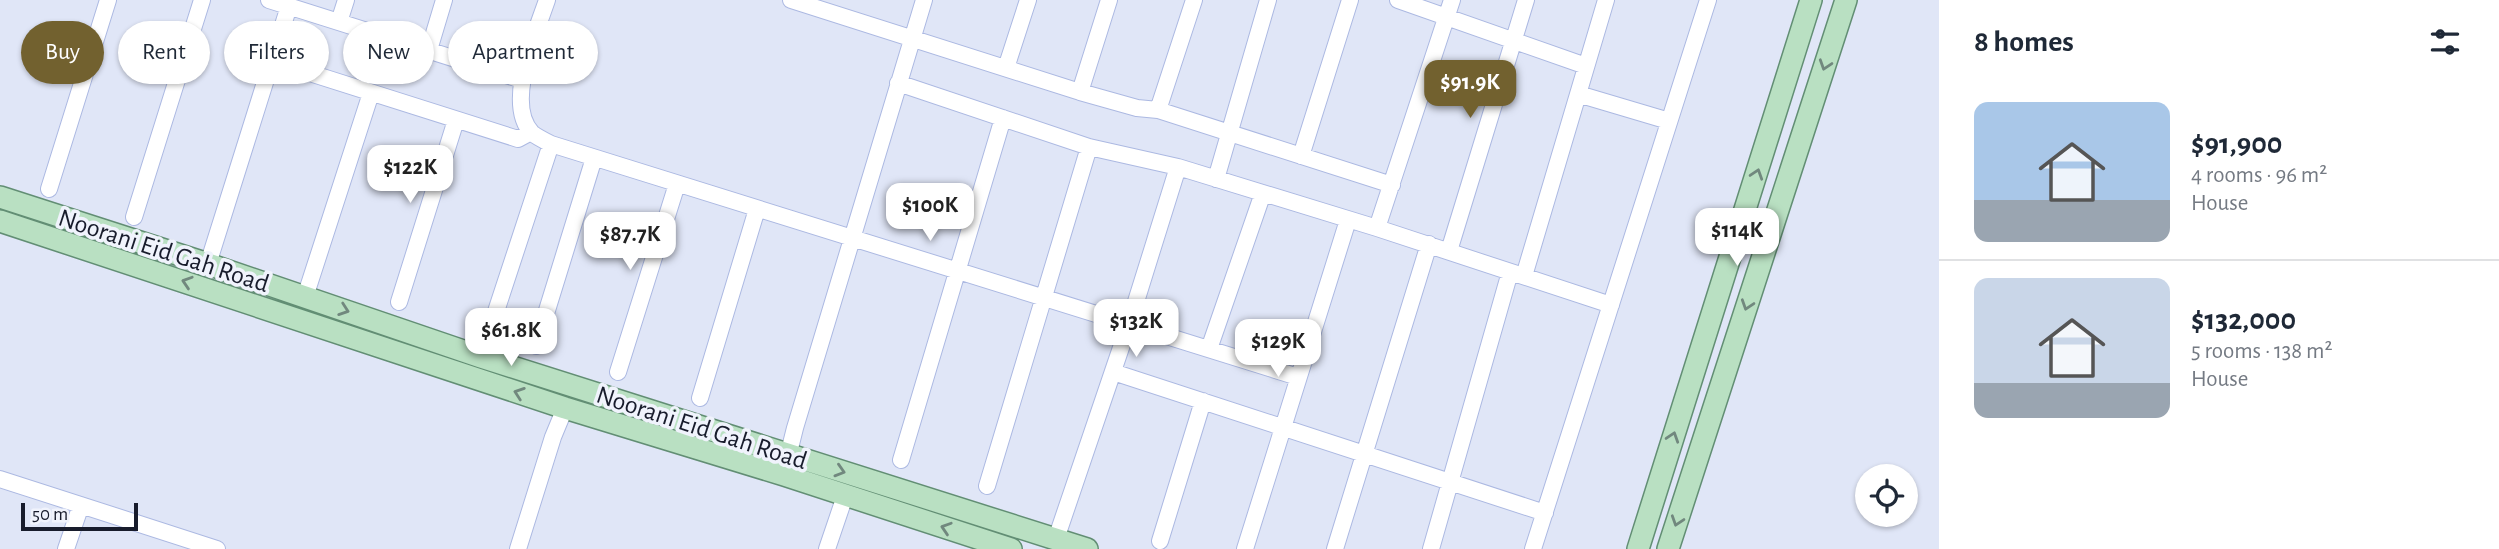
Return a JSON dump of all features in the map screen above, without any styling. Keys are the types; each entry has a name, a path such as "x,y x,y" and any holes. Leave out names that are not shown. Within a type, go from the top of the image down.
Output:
{"main road":[{"path":"1638,549 1811,0"},
{"path":"1668,549 1846,0"},
{"name":"Noorani Eid Gah Road","path":"0,197 481,357 786,465 845,496 1011,549"},
{"name":"Noorani Eid Gah Road","path":"0,221 565,408 786,465 1087,549"}],"street":[{"path":"49,189 107,0"},
{"path":"134,217 202,0"},
{"path":"269,0 343,23"},
{"path":"339,22 345,0"},
{"path":"434,33 444,0"},
{"path":"540,21 547,0"},
{"path":"791,0 823,5 1080,92 1137,108 1158,110 1392,186"},
{"path":"786,465 924,0"},
{"path":"1006,68 1028,0"},
{"path":"1080,92 1109,0"},
{"path":"1158,110 1194,0"},
{"path":"1216,179 1268,0"},
{"path":"1301,156 1350,0"},
{"path":"1398,0 1586,66"},
{"path":"1377,228 1452,0"},
{"path":"1449,251 1526,0"},
{"path":"1431,549 1450,482 1578,94 1606,0"},
{"path":"1533,549 1708,0"},
{"path":"284,21 289,6"},
{"path":"329,79 518,139 531,132"},
{"path":"898,83 1088,147 1178,167 1429,244 1611,305"},
{"path":"208,264 265,84"},
{"path":"522,84 521,112 531,132 551,145 1298,377"},
{"path":"305,297 372,93"},
{"path":"1578,94 1669,121"},
{"path":"901,460 1003,118"},
{"path":"399,302 456,120"},
{"path":"481,357 551,145"},
{"path":"987,486 1088,147"},
{"path":"536,346 594,158"},
{"path":"1056,539 1129,324 1178,167"},
{"path":"618,372 677,184"},
{"path":"1209,349 1262,193"},
{"path":"700,398 757,209"},
{"path":"1245,549 1348,220"},
{"path":"1335,549 1429,244"},
{"path":"1113,372 1545,513"},
{"path":"1160,541 1203,401"},
{"path":"518,549 553,437 565,408"},
{"path":"0,479 80,505 181,543 217,549"},
{"path":"827,549 845,496"},
{"path":"66,549 80,505"}]}
